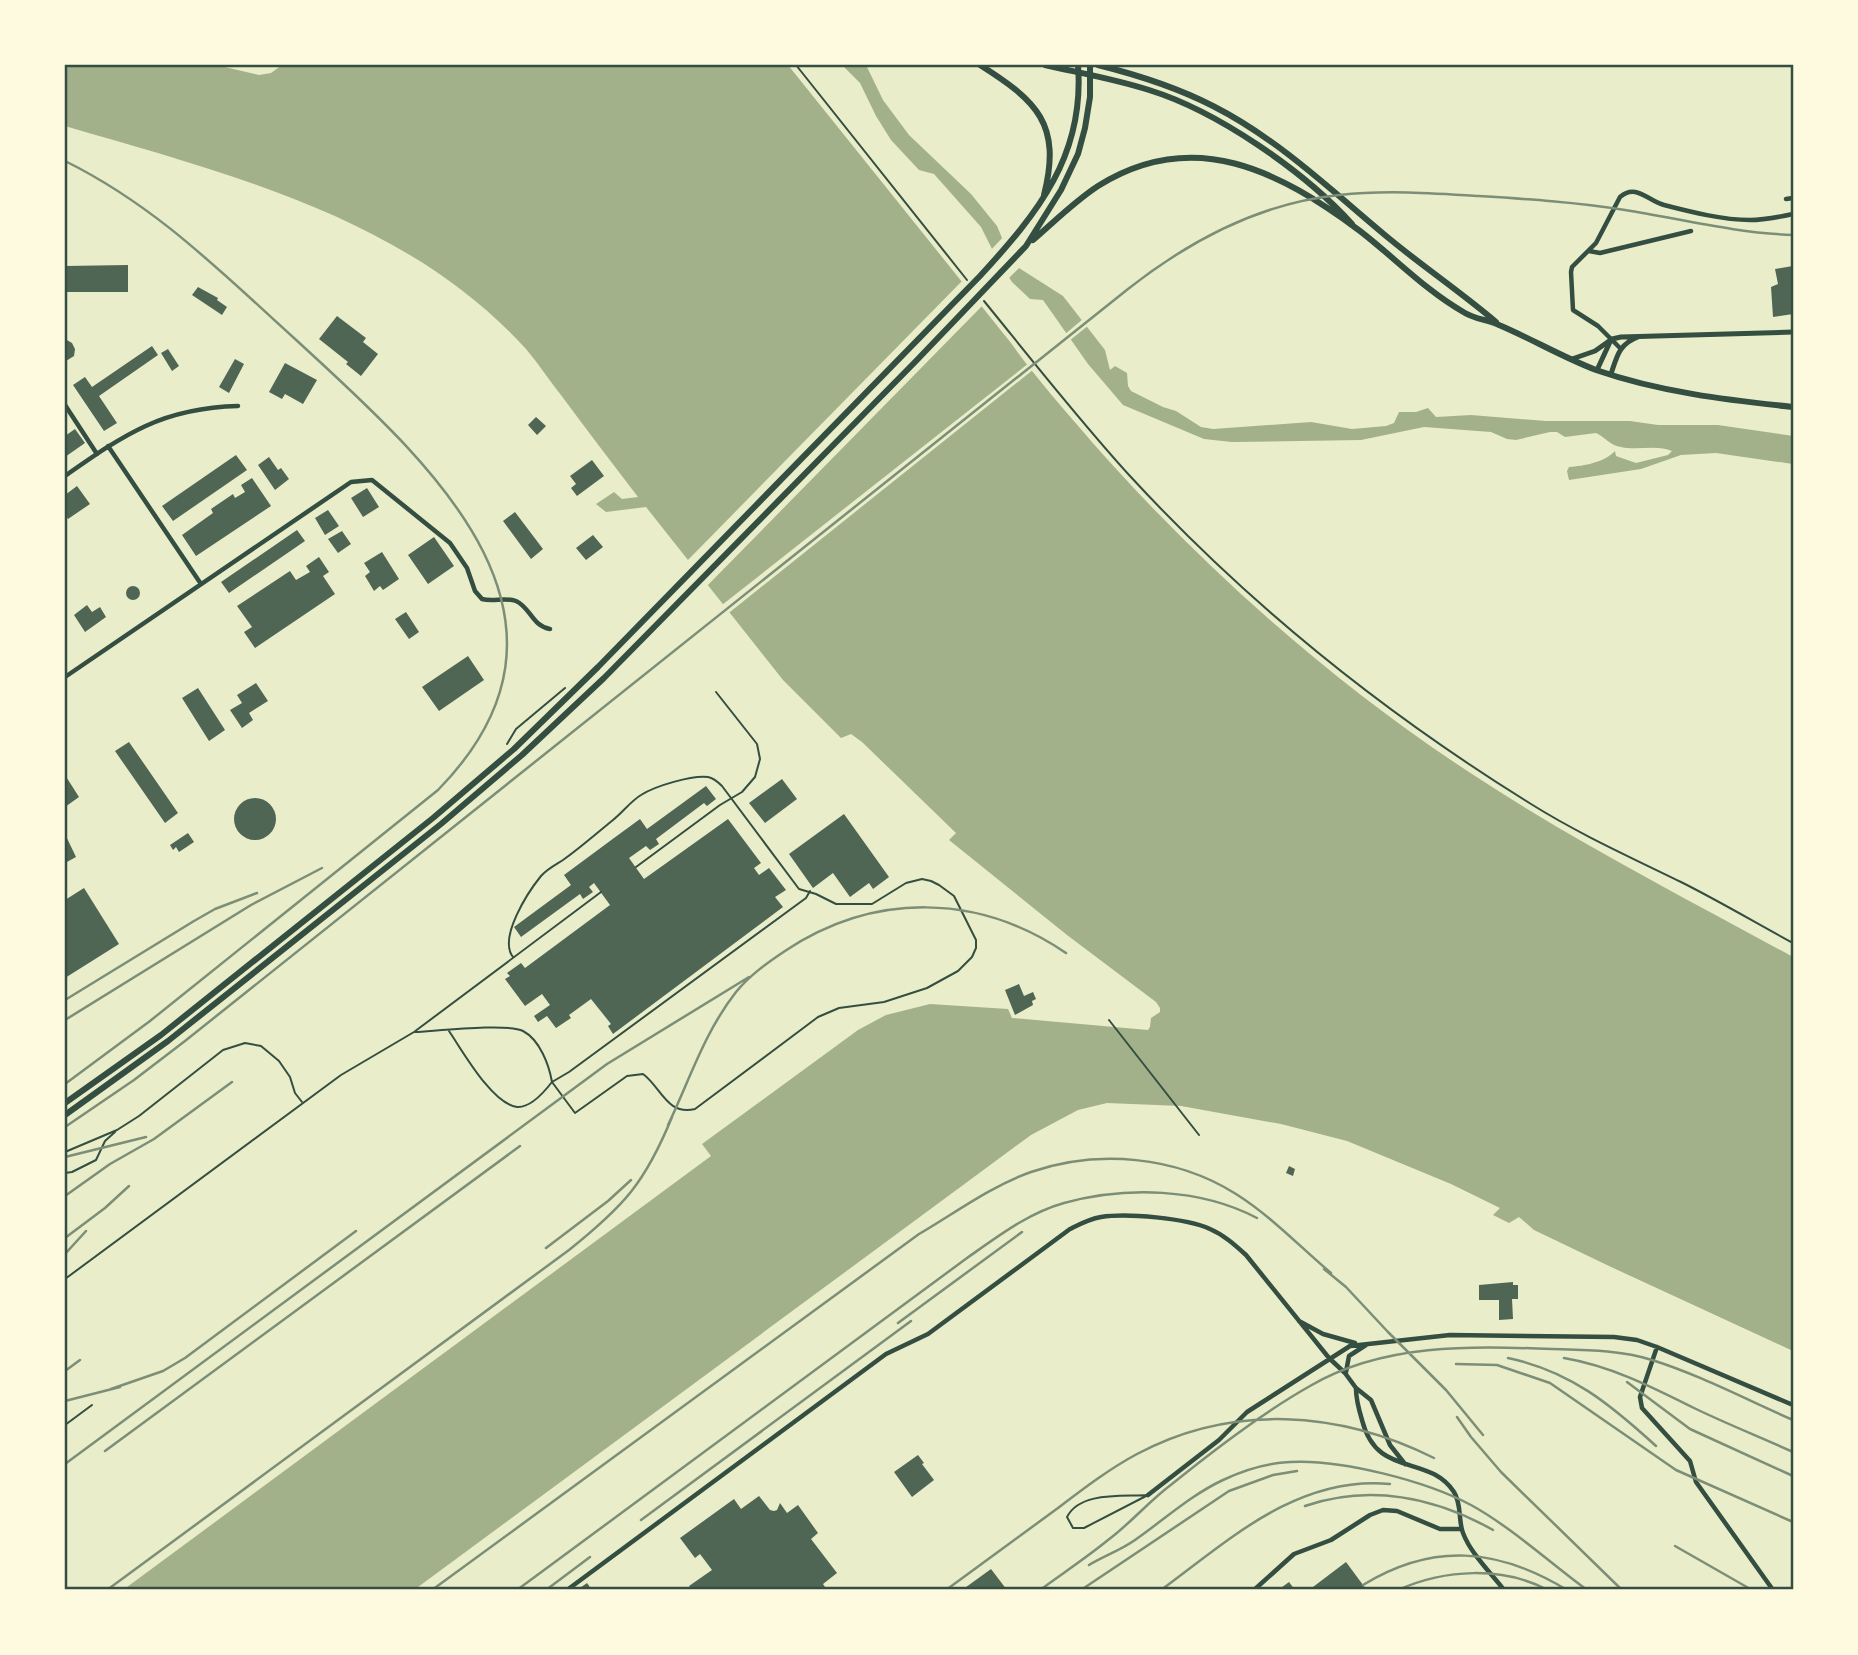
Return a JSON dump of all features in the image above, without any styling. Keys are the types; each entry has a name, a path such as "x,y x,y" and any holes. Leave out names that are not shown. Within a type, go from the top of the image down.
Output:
{"main road":[{"path":"980,65 1024,96 1044,125 1051,158 1042,200"},
{"path":"1045,65 1126,83 1194,107 1260,147 1329,201 1359,230"},
{"path":"65,1104 161,1035 466,790 562,703 980,276 1014,238 1055,181 1068,151 1076,119 1078,65"},
{"path":"1026,246 1050,209 1078,155 1090,97 1090,65"},
{"path":"1098,65 1181,91 1215,107 1262,135 1500,325"},
{"path":"65,1115 168,1041 472,799 522,755 649,633 1026,246 1089,193 1123,173 1160,160 1200,157 1241,164 1272,176 1359,230 1459,309 1572,359 1636,382 1699,395 1793,407"}],"street":[{"path":"1620,348 1600,329 1576,313 1572,306 1572,267 1589,251 1620,197 1631,191 1670,206 1738,219 1762,219 1793,214"},
{"path":"1786,199 1793,198"},
{"path":"1589,251 1600,253 1691,231"},
{"path":"1572,359 1595,351 1612,339 1644,335 1793,332"},
{"path":"1611,374 1620,348 1628,341 1644,335"},
{"path":"1597,370 1612,339"},
{"path":"65,405 97,454"},
{"path":"65,476 131,431 166,416 238,406"},
{"path":"108,446 201,584"},
{"path":"65,677 351,482 365,479 372,480 450,543 467,568 475,591 482,599 514,600 522,604 535,623 550,629"},
{"path":"568,1590 886,1354 928,1334 1070,1229 1086,1221 1117,1216 1176,1220 1208,1228 1222,1235 1246,1255 1329,1358 1371,1401 1390,1445 1405,1464"},
{"path":"1295,1318 1323,1334 1370,1344 1450,1335 1536,1334 1637,1340 1793,1405"},
{"path":"1148,1495 1219,1440 1247,1412 1341,1350 1357,1343"},
{"path":"1345,1373 1347,1360 1352,1352 1370,1344"},
{"path":"1657,1347 1640,1396 1642,1408 1690,1461 1696,1482 1773,1590"},
{"path":"1356,1388 1360,1414 1370,1443 1382,1455 1427,1472 1450,1486 1458,1499 1462,1529 1469,1544 1504,1590"},
{"path":"1254,1590 1294,1554 1325,1542 1383,1510 1397,1511 1440,1529 1462,1529"}],"lane":[{"path":"636,867 743,792 755,776 760,751 753,737 716,692"},
{"path":"414,1032 514,1028 521,1030 534,1042 547,1062 552,1082 575,1113 635,1073 649,1078 668,1104 681,1110 695,1109 817,1017 839,1008 884,1002 927,988 958,971 972,957 976,940 954,896 931,881 922,879 906,883 872,904 836,904 796,886 731,799 715,780 708,777 675,783 641,795 541,876 512,929 508,947 513,957"},
{"path":"449,1031 485,1083 508,1103 516,1107 523,1106 552,1082 581,1064 806,898 810,891"},
{"path":"65,1279 341,1075 414,1032 601,892"},
{"path":"65,1152 117,1130 223,1050 245,1043 261,1046 279,1061 302,1103"},
{"path":"65,1173 96,1160 105,1141 117,1130"},
{"path":"65,1425 92,1405"},
{"path":"1148,1495 1084,1528 1073,1528 1068,1521 1067,1517 1073,1507 1090,1499 1148,1495"}],"path":[{"path":"796,65 971,285"},
{"path":"980,295 1059,396 1132,477 1237,583 1309,645 1427,735 1532,805 1595,841 1684,883 1793,943"},
{"path":"506,745 516,729 538,708"},
{"path":"1110,1020 1199,1135"}],"shaded area":[{"path":"65,65 216,65 259,75 271,73 282,65 788,65 1091,441 1178,533 1270,620 1369,701 1472,774 1590,846 1793,957 1793,1351 1534,1230 1519,1217 1509,1223 1493,1215 1500,1208 1451,1184 1347,1141 1281,1124 1181,1106 1107,1103 1078,1110 1031,1135 414,1590 123,1590 711,1156 702,1144 858,1030 886,1015 930,1004 1008,1009 1012,1018 1148,1030 1151,1018 1160,1012 1160,1008 1156,1002 949,840 956,833 862,742 851,734 841,738 783,680 646,507 606,512 596,504 614,492 622,499 638,497 526,349 478,303 426,265 370,233 312,206 251,183 65,126"},
{"path":"842,65 866,65 883,100 909,135 971,194 997,226 1019,268 1063,296 1105,350 1110,370 1115,366 1127,373 1131,391 1176,411 1201,427 1213,429 1311,422 1352,429 1386,426 1394,423 1399,412 1416,412 1428,408 1436,417 1471,415 1546,421 1718,425 1793,436 1793,464 1716,453 1681,455 1641,469 1569,480 1569,467 1600,461 1615,451 1616,456 1636,463 1668,455 1672,451 1617,446 1596,433 1565,437 1557,432 1550,432 1516,440 1491,432 1424,427 1361,440 1232,442 1204,439 1123,405 1088,364 1043,300 1030,299 1012,282 981,227 934,174 919,170 891,140 860,83"}],"pier":[{"path":"1005,235 1022,265 1007,280 989,252"},
{"path":"963,280 983,305 705,588 685,563"},
{"path":"1083,319 1089,325 1069,341 1064,335"},
{"path":"1029,363 1034,369 725,616 722,605"}],"building":[{"path":"128,265 128,292 65,292 65,266"},
{"path":"1793,266 1793,314 1773,317 1771,287 1778,284 1775,269"},
{"path":"198,287 218,298 217,300 227,307 222,315 192,295"},
{"path":"337,316 366,338 363,342 378,354 361,376 319,339"},
{"path":"65,339 72,343 75,349 74,356 66,361"},
{"path":"152,346 158,355 99,396 117,423 104,431 73,385 85,377 92,387"},
{"path":"168,349 179,366 172,371 161,353"},
{"path":"235,359 244,364 229,393 219,387"},
{"path":"285,363 317,380 303,404 285,394 282,399 269,392"},
{"path":"536,417 546,426 537,435 528,425"},
{"path":"75,429 85,443 65,457 65,436"},
{"path":"236,455 247,470 173,521 162,506"},
{"path":"269,457 289,479 275,490 258,465"},
{"path":"592,460 604,476 577,496 571,488 576,484 570,476"},
{"path":"252,478 271,506 196,556 182,535 213,513 211,509 233,494 235,498 245,492 241,485"},
{"path":"77,486 90,504 68,519 65,515 65,495"},
{"path":"367,488 379,507 363,517 351,498"},
{"path":"328,510 339,526 325,535 315,518"},
{"path":"515,512 543,549 531,559 503,521"},
{"path":"297,530 305,541 229,593 221,582"},
{"path":"342,531 351,544 338,553 328,539"},
{"path":"593,535 603,547 586,560 576,548"},
{"path":"434,537 454,566 428,584 408,555"},
{"path":"382,552 399,579 383,590 380,586 374,591 365,576 370,572 364,563"},
{"path":"319,557 329,572 323,576 335,594 255,648 244,632 252,627 237,606 290,571 296,580 310,572 306,566"},
{"path":"130,586 136,586 140,593 136,600 130,600 126,596 126,590"},
{"path":"87,605 92,612 100,607 106,617 85,632 74,615"},
{"path":"406,612 419,632 409,639 395,619"},
{"path":"468,656 484,680 439,711 422,687"},
{"path":"256,683 268,701 249,713 253,720 242,728 230,710 242,703 237,695"},
{"path":"198,688 225,730 209,741 182,698"},
{"path":"129,742 178,813 165,823 115,751"},
{"path":"65,775 79,797 65,807"},
{"path":"782,779 797,799 765,823 749,803"},
{"path":"706,786 716,799 707,806 704,803 656,839 659,844 650,850 646,846 629,858 644,879 728,819 761,863 754,868 759,875 769,868 786,890 775,897 783,907 613,1034 608,1026 611,1024 591,999 556,1028 547,1016 538,1022 534,1016 550,1005 542,994 525,1006 505,979 510,976 507,973 521,963 525,968 610,905 594,883 589,887 593,892 583,899 580,894 521,937 514,927 571,885 564,875 614,838 640,819 647,829"},
{"path":"255,798 270,804 276,819 270,834 255,840 240,834 234,819 240,804"},
{"path":"844,814 889,877 873,889 869,883 850,897 833,873 813,888 789,854"},
{"path":"188,833 194,842 179,852 176,847 173,850 170,845"},
{"path":"65,834 76,857 65,863"},
{"path":"84,888 119,944 65,978 65,900"},
{"path":"1019,984 1024,996 1033,992 1036,999 1032,1001 1033,1005 1015,1015 1005,990"},
{"path":"1289,1166 1295,1169 1293,1176 1286,1173"},
{"path":"1513,1282 1513,1285 1518,1285 1518,1299 1512,1299 1513,1319 1499,1320 1499,1300 1479,1300 1479,1285"},
{"path":"918,1455 934,1480 912,1497 894,1472"},
{"path":"759,1496 770,1510 774,1511 780,1503 787,1513 798,1505 818,1533 811,1539 837,1573 823,1584 827,1590 692,1590 689,1586 712,1570 700,1554 695,1558 680,1538 734,1499 741,1509"},
{"path":"1346,1562 1366,1589 1309,1590"},
{"path":"991,1569 1007,1590 962,1590"},
{"path":"1289,1582 1295,1590 1278,1590"},
{"path":"587,1583 592,1590 577,1590"}],"railway":[{"path":"65,161 129,198 213,264 345,385 395,435 442,488 479,543 502,602 506,662 486,725 438,790 150,1021 65,1084"},
{"path":"65,1127 185,1041 1128,289 1201,240 1281,206 1339,195 1390,192 1570,203 1730,229 1793,235"},
{"path":"65,1020 251,905 322,868"},
{"path":"65,1000 215,909 257,893"},
{"path":"668,1125 706,1040 736,992 772,960 819,932 854,918 890,910 926,907 962,910 997,919 1032,933 1066,953"},
{"path":"65,1464 607,1064 749,977"},
{"path":"65,1196 110,1164 154,1139 232,1082"},
{"path":"107,1590 569,1250 631,1192 652,1159 672,1117"},
{"path":"65,1157 146,1137"},
{"path":"105,1451 520,1146"},
{"path":"432,1590 919,1234 987,1192 1031,1172 1083,1160 1109,1159 1136,1160 1188,1171 1213,1181 1249,1203 1331,1273"},
{"path":"546,1248 631,1180"},
{"path":"65,1238 129,1186"},
{"path":"517,1590 967,1258 1013,1226 1038,1213 1064,1203 1137,1192 1212,1201 1257,1218"},
{"path":"65,1254 86,1231"},
{"path":"111,1389 163,1371 185,1358 356,1231"},
{"path":"898,1323 1022,1232"},
{"path":"1324,1269 1346,1287 1446,1390 1483,1435"},
{"path":"641,1520 911,1321"},
{"path":"1040,1590 1091,1553 1205,1458 1274,1408 1338,1372 1397,1355 1428,1350 1490,1347 1628,1354 1688,1373 1793,1420"},
{"path":"1508,1358 1551,1371 1570,1380 1622,1416 1656,1446"},
{"path":"1564,1358 1631,1378 1793,1452"},
{"path":"65,1371 80,1360"},
{"path":"1456,1364 1497,1365 1550,1383 1676,1470 1793,1522"},
{"path":"1627,1382 1690,1429 1793,1476"},
{"path":"65,1401 120,1387"},
{"path":"1457,1417 1501,1472 1622,1590"},
{"path":"946,1590 1116,1466 1173,1438 1210,1426 1248,1420 1286,1419 1324,1423 1361,1430 1434,1458"},
{"path":"1089,1565 1130,1544 1189,1500 1223,1480 1265,1465 1311,1462 1383,1473 1452,1496 1501,1524 1587,1590"},
{"path":"1081,1590 1229,1491 1273,1475 1297,1471"},
{"path":"1161,1590 1239,1532 1295,1500 1325,1490 1357,1484 1390,1484"},
{"path":"1305,1506 1354,1496 1402,1497 1448,1509 1493,1530"},
{"path":"1675,1546 1752,1590"},
{"path":"1363,1585 1389,1571 1415,1562 1465,1556 1516,1565 1567,1590"},
{"path":"546,1590 590,1557"},
{"path":"1398,1590 1435,1578 1473,1573 1512,1577 1548,1590"}]}
